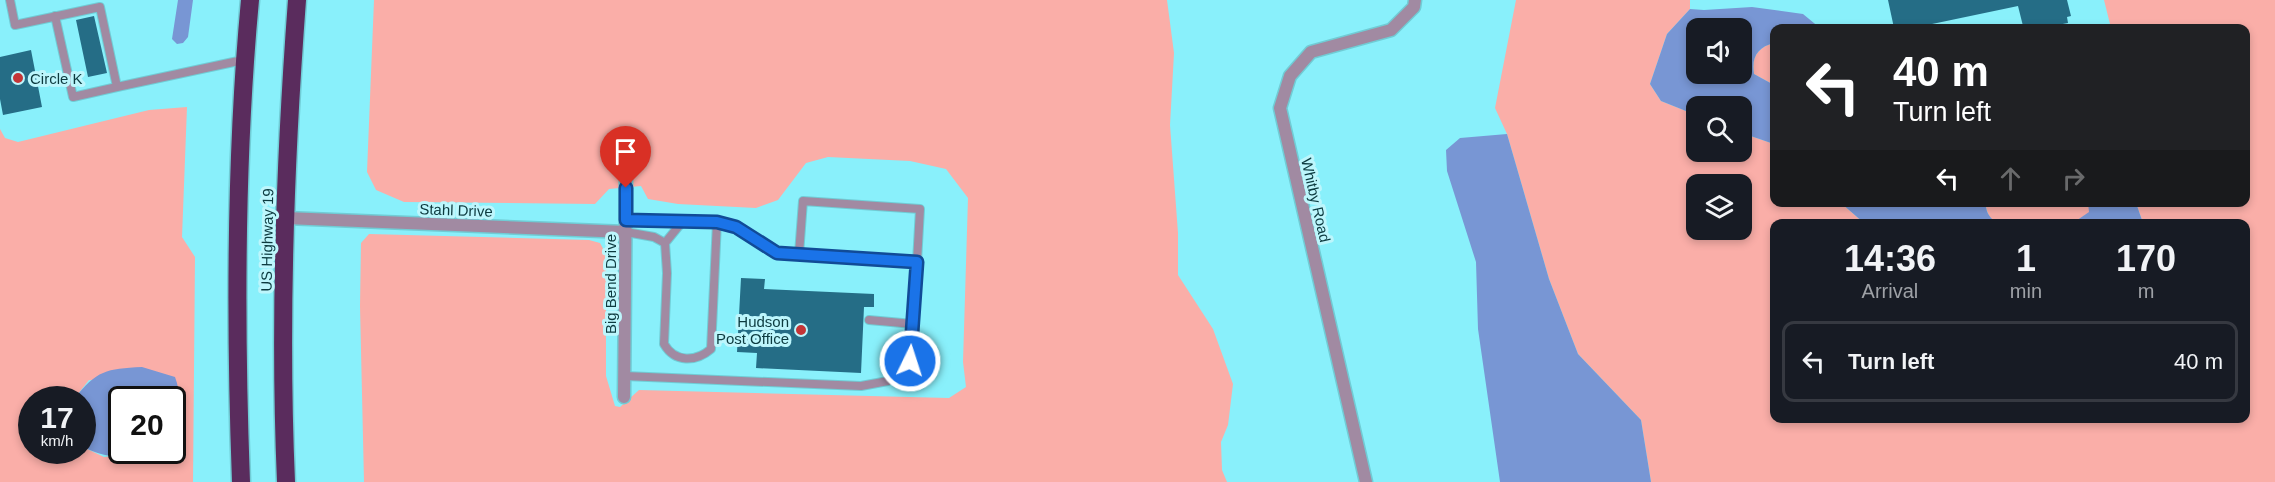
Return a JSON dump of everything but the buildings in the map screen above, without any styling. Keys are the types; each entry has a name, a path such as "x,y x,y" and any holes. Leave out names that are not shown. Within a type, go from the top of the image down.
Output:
{"highway":[{"name":"US Highway 19","path":"241,482 237,396 237,259 249,0"},
{"name":"US Highway 19","path":"286,482 283,325 288,130 297,0"}],"street":[{"name":"Whitby Road","path":"1366,482 1280,108 1290,76 1311,52 1391,30 1414,7 1415,0"},
{"name":"Big Bend Drive","path":"624,397 626,172"},
{"name":"Stahl Drive","path":"286,218 626,226"}],"lane":[{"path":"10,0 15,25 102,3 117,87"},
{"path":"55,16 73,97 245,59"},
{"path":"625,376 861,386 879,384 899,374 910,361 920,209 803,201 799,254"},
{"path":"665,243 684,221"},
{"path":"626,226 684,221 717,222 736,227 777,253 917,262"},
{"path":"626,226 665,243 668,256 664,344 673,355 680,358 695,358 711,349 717,222"},
{"path":"868,320 913,324"}],"shaded area":[{"path":"374,0 1167,0 1174,53 1170,125 1178,233 1178,275 1213,329 1233,384 1228,425 1221,442 1222,470 1227,482 364,482 361,243 369,234 589,240 600,243 606,254 606,376 615,406 620,407 639,390 949,398 966,387 963,362 968,198 946,169 910,161 828,157 806,163 778,200 756,208 678,204 648,199 641,186 609,189 595,204 404,202 376,190 367,172"},
{"path":"1516,0 1690,0 1690,9 1667,34 1650,84 1661,101 1686,111 1686,162 1752,162 1752,136 1770,143 1770,207 1846,207 1859,219 1770,219 1770,423 2250,423 2250,219 2142,219 2137,207 2250,207 2250,24 2110,24 2104,0 2275,0 2275,482 1651,482 1641,420 1578,354 1549,279 1507,134 1495,108"},
{"path":"1770,45 1770,83 1754,74 1755,58 1764,47"},
{"path":"187,107 182,237 195,257 193,482 0,482 0,129 5,138 18,142 149,110","holes":["89,380 150,386 186,386 186,464 108,464 108,457 96,453 96,464 18,464 18,386 84,386"]},
{"path":"1986,207 2089,207 2090,212 2079,219 1991,219"}],"water":[{"path":"178,0 193,0 188,37 183,43 177,44 172,39"},
{"path":"1752,7 1803,14 1815,24 1770,24 1770,45 1760,50 1755,58 1754,74 1770,83 1770,143 1752,136 1752,96 1686,96 1686,111 1661,101 1650,84 1667,34 1690,9"},
{"path":"1507,134 1549,279 1578,354 1641,420 1651,482 1500,482 1478,329 1476,262 1447,171 1446,150 1460,138"},
{"path":"1846,207 1986,207 1992,219 1859,219"},
{"path":"2088,207 2137,207 2142,219 2079,219 2089,212"},
{"path":"142,367 175,377 177,386 108,386 108,456 96,452 96,386 85,386 103,373"}],"place":[{"name":"Circle K","path":"18,78"},
{"name":"Hudson Post Office","path":"801,330"}],"route":[{"path":"626,188 626,220 717,222 736,227 777,253 917,262 910,361"}]}
